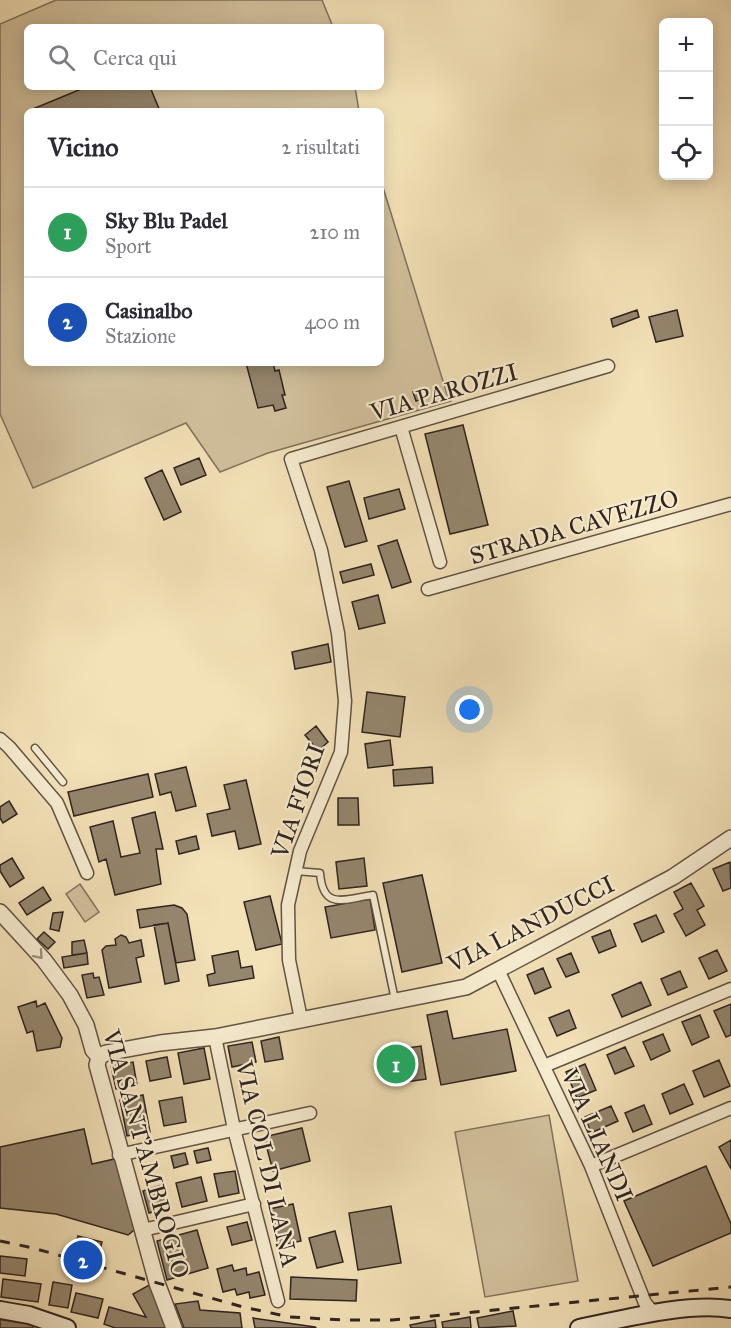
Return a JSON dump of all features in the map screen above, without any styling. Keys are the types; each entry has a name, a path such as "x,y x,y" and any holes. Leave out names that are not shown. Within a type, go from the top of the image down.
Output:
{"main road":[{"path":"579,1328 661,1312 719,1307 731,1309"},
{"path":"0,1310 29,1315 67,1328"}],"street":[{"name":"VIA PAROZZI","path":"291,459 608,366"},
{"path":"401,427 440,562"},
{"name":"VIA FIORI","path":"291,459 321,550 338,633 345,701 341,752 300,851 288,904 289,960 301,1019"},
{"name":"STRADA CAVEZZO","path":"428,589 731,504"},
{"path":"0,740 57,803 87,873"},
{"name":"VIA LANDUCCI","path":"99,1057 106,1053 160,1043 215,1037 466,987 673,877 730,836"},
{"name":"VIA SANT'AMBROGIO","path":"0,912 44,960 70,995 86,1026 93,1050 99,1057 97,1065 120,1154 158,1283 174,1328"},
{"name":"VIA LIANDI","path":"498,970 591,1166 645,1303 651,1310 661,1312"},
{"path":"544,1066 731,989"},
{"name":"VIA COL DI LANA","path":"215,1037 234,1129 278,1301"},
{"path":"591,1166 731,1107"},
{"path":"120,1154 310,1113"},
{"path":"143,1230 254,1204"}],"lane":[{"path":"35,748 63,782"},
{"path":"32,774 46,762"},
{"path":"296,871 320,873 321,887 325,896 335,900 373,895 395,1001"}],"shaded area":[{"path":"56,0 322,0 332,24 24,24 24,90 356,90 358,108 24,108 24,366 384,366 384,191 451,401 268,453 220,472 186,423 33,488 0,414 0,24"},
{"path":"80,884 99,912 85,922 66,894"},
{"path":"549,1115 578,1281 485,1297 455,1132"}],"building":[{"path":"79,90 151,90 159,108 35,108"},
{"path":"637,310 639,317 613,327 611,319"},
{"path":"677,310 683,336 656,342 649,317"},
{"path":"247,366 274,366 275,371 279,370 286,408 275,411 273,405 258,408"},
{"path":"424,388 426,398 416,401 413,392"},
{"path":"463,425 488,525 450,534 425,434"},
{"path":"199,458 206,475 181,485 174,468"},
{"path":"162,470 181,512 164,520 145,478"},
{"path":"349,481 367,541 345,547 327,487"},
{"path":"399,489 405,509 369,519 364,498"},
{"path":"397,540 411,582 392,588 378,546"},
{"path":"371,564 374,575 343,583 340,572"},
{"path":"378,595 385,623 359,629 352,602"},
{"path":"328,644 331,662 295,669 292,652"},
{"path":"367,692 405,697 400,737 362,732"},
{"path":"316,726 328,742 318,751 305,735"},
{"path":"390,740 393,765 368,768 365,744"},
{"path":"186,767 196,806 176,811 171,792 160,795 155,774"},
{"path":"432,767 433,783 394,786 393,770"},
{"path":"148,774 153,797 74,816 68,792"},
{"path":"246,780 261,844 239,849 235,831 212,836 207,814 230,809 224,785"},
{"path":"338,798 358,798 359,825 338,825"},
{"path":"9,801 17,814 3,823 0,818 0,807"},
{"path":"155,812 163,849 156,849 161,884 115,895 106,859 99,862 90,827 113,821 121,857 140,853 132,818"},
{"path":"196,836 199,849 179,854 176,841"},
{"path":"12,858 24,878 10,887 0,871 0,865"},
{"path":"364,858 367,886 339,889 336,862"},
{"path":"730,862 731,888 723,891 713,869"},
{"path":"422,875 442,963 402,972 383,883"},
{"path":"691,883 704,906 697,910 705,925 686,936 674,914 683,909 674,892"},
{"path":"43,887 51,900 27,915 19,903"},
{"path":"270,896 282,944 256,950 244,902"},
{"path":"370,899 375,930 331,938 325,907"},
{"path":"174,905 182,908 187,914 195,960 176,963 168,923 140,928 137,910"},
{"path":"63,912 59,931 50,929 53,913"},
{"path":"656,915 664,932 642,942 634,924"},
{"path":"168,923 179,981 165,984 154,925"},
{"path":"610,930 616,946 599,953 592,937"},
{"path":"44,932 55,942 48,949 37,939"},
{"path":"121,935 126,937 129,943 141,940 144,956 136,958 141,982 109,988 102,950 106,946 116,945 115,939"},
{"path":"84,940 87,953 72,955 72,942"},
{"path":"717,950 727,971 709,979 699,958"},
{"path":"238,951 241,968 252,966 254,978 209,986 207,975 215,973 212,956"},
{"path":"87,953 88,964 64,968 62,957"},
{"path":"571,953 579,972 566,977 557,959"},
{"path":"543,968 551,987 535,994 527,975"},
{"path":"680,971 687,987 668,995 661,979"},
{"path":"93,973 94,978 99,977 104,995 87,998 82,975"},
{"path":"641,982 651,1005 622,1017 612,995"},
{"path":"36,1001 37,1007 45,1003 62,1038 60,1047 37,1051 33,1031 27,1033 18,1007"},
{"path":"731,1004 731,1035 726,1037 714,1011"},
{"path":"569,1010 576,1028 557,1036 549,1018"},
{"path":"447,1011 453,1039 507,1029 516,1071 441,1085 427,1015"},
{"path":"700,1015 709,1037 692,1045 682,1022"},
{"path":"663,1034 670,1051 651,1060 643,1042"},
{"path":"279,1037 283,1059 265,1062 261,1041"},
{"path":"252,1042 256,1062 232,1067 228,1046"},
{"path":"421,1046 426,1079 392,1084 387,1051"},
{"path":"625,1047 634,1066 615,1074 607,1055"},
{"path":"204,1048 210,1079 184,1084 178,1053"},
{"path":"167,1057 171,1077 150,1081 146,1061"},
{"path":"719,1060 730,1086 704,1097 693,1071"},
{"path":"133,1062 137,1085 116,1089 111,1066"},
{"path":"585,1064 596,1090 577,1098 566,1072"},
{"path":"684,1084 693,1104 670,1114 662,1094"},
{"path":"143,1095 150,1132 127,1136 120,1100"},
{"path":"182,1097 186,1122 164,1126 159,1101"},
{"path":"644,1105 652,1124 633,1132 625,1113"},
{"path":"611,1106 618,1121 591,1133 585,1117"},
{"path":"302,1128 310,1161 273,1171 264,1137"},
{"path":"84,1129 92,1164 119,1158 138,1227 128,1235 56,1214 0,1208 0,1147"},
{"path":"731,1140 731,1169 719,1147"},
{"path":"208,1148 211,1160 197,1163 194,1151"},
{"path":"185,1153 188,1164 174,1168 171,1156"},
{"path":"706,1166 731,1224 731,1233 653,1266 624,1201"},
{"path":"235,1171 239,1193 219,1197 214,1174"},
{"path":"201,1177 207,1201 182,1207 176,1183"},
{"path":"162,1185 168,1208 149,1213 143,1191"},
{"path":"293,1204 301,1241 277,1246 269,1209"},
{"path":"391,1206 401,1263 358,1270 349,1213"},
{"path":"247,1222 252,1240 232,1245 227,1227"},
{"path":"197,1230 208,1268 167,1280 157,1241"},
{"path":"335,1231 343,1262 317,1268 309,1238"},
{"path":"78,1236 102,1242 99,1253 75,1247"},
{"path":"0,1256 27,1259 25,1276 0,1273"},
{"path":"232,1265 234,1271 246,1268 247,1275 259,1272 265,1295 250,1298 249,1292 237,1295 235,1289 223,1292 217,1269"},
{"path":"291,1277 357,1280 356,1301 290,1299"},
{"path":"3,1279 41,1284 38,1302 1,1297"},
{"path":"53,1282 72,1285 68,1308 49,1305"},
{"path":"151,1284 169,1328 115,1328 104,1324 109,1307 146,1317 133,1294"},
{"path":"76,1293 103,1299 98,1318 71,1312"},
{"path":"198,1301 200,1310 240,1313 242,1328 184,1328 175,1304"},
{"path":"513,1311 516,1326 479,1328 477,1318"},
{"path":"0,1315 34,1322 33,1328 0,1328"},
{"path":"470,1317 471,1328 443,1328 442,1322"},
{"path":"253,1318 315,1327 316,1328 255,1328"},
{"path":"435,1320 436,1328 411,1328 410,1325"}],"railway":[{"path":"0,1241 33,1248 243,1307 290,1317 392,1320 731,1287"}],"place":[{"name":"Sky Blu Padel","path":"396,1064"},
{"name":"Casinalbo","path":"83,1260"}]}
